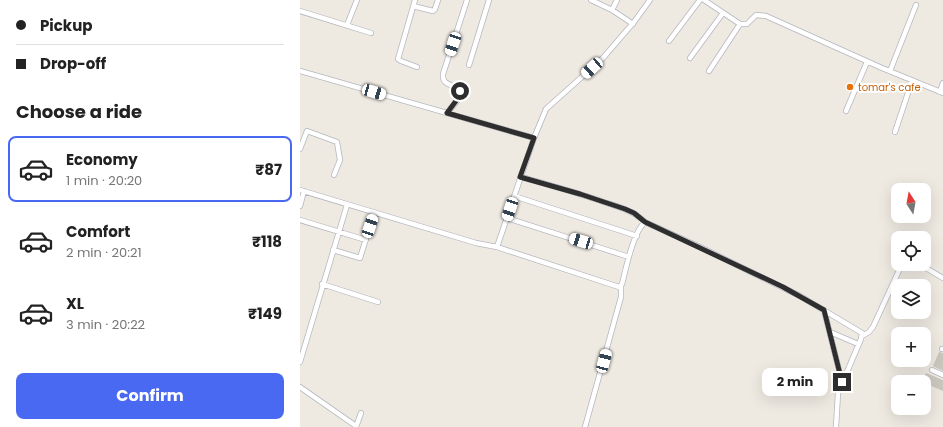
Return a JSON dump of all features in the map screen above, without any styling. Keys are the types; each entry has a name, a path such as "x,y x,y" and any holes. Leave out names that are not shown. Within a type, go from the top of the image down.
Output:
{"street":[{"path":"347,25 357,0"},
{"path":"416,0 398,58 401,61 417,67"},
{"path":"414,6 433,11 438,0"},
{"path":"447,113 459,97 460,91 457,87 444,82 443,74 467,0"},
{"path":"468,65 489,0"},
{"path":"591,0 612,10 633,24"},
{"path":"612,10 617,0"},
{"path":"497,246 520,177 546,108 602,58 633,24 650,0"},
{"path":"668,41 700,0"},
{"path":"704,0 740,24 747,24 756,15 766,16 867,62 941,92 943,83"},
{"path":"890,71 916,5"},
{"path":"300,11 371,33"},
{"path":"690,58 723,13"},
{"path":"709,71 740,24"},
{"path":"846,111 867,62"},
{"path":"300,71 534,138"},
{"path":"895,132 912,81"},
{"path":"300,149 307,130 337,142 340,160 334,175"},
{"path":"520,177 580,194 634,213 645,222 783,287 860,331 862,336"},
{"path":"300,206 302,190 476,243 497,246 616,286 621,286"},
{"path":"514,196 636,236"},
{"path":"300,362 347,204"},
{"path":"333,250 360,258 374,213"},
{"path":"507,218 629,257"},
{"path":"300,220 366,240"},
{"path":"585,427 621,297 621,286 629,257 636,236 641,226 645,222"},
{"path":"836,427 837,405 842,382 862,336 869,332 873,327 899,271"},
{"path":"931,271 943,278"},
{"path":"322,284 378,302"},
{"path":"824,310 842,382"},
{"path":"830,332 858,344"},
{"path":"932,370 943,375"},
{"path":"300,387 356,427 361,413"}],"building":[{"path":"939,352 943,353 943,371 933,366"},
{"path":"931,375 943,380 943,391 931,386"}],"place":[{"name":"tomar's cafe","path":"850,87"}],"route":[{"path":"460,91 459,97 447,113 534,138 520,177 580,194 625,209 634,213 645,222 783,287 824,310 842,382"}]}
